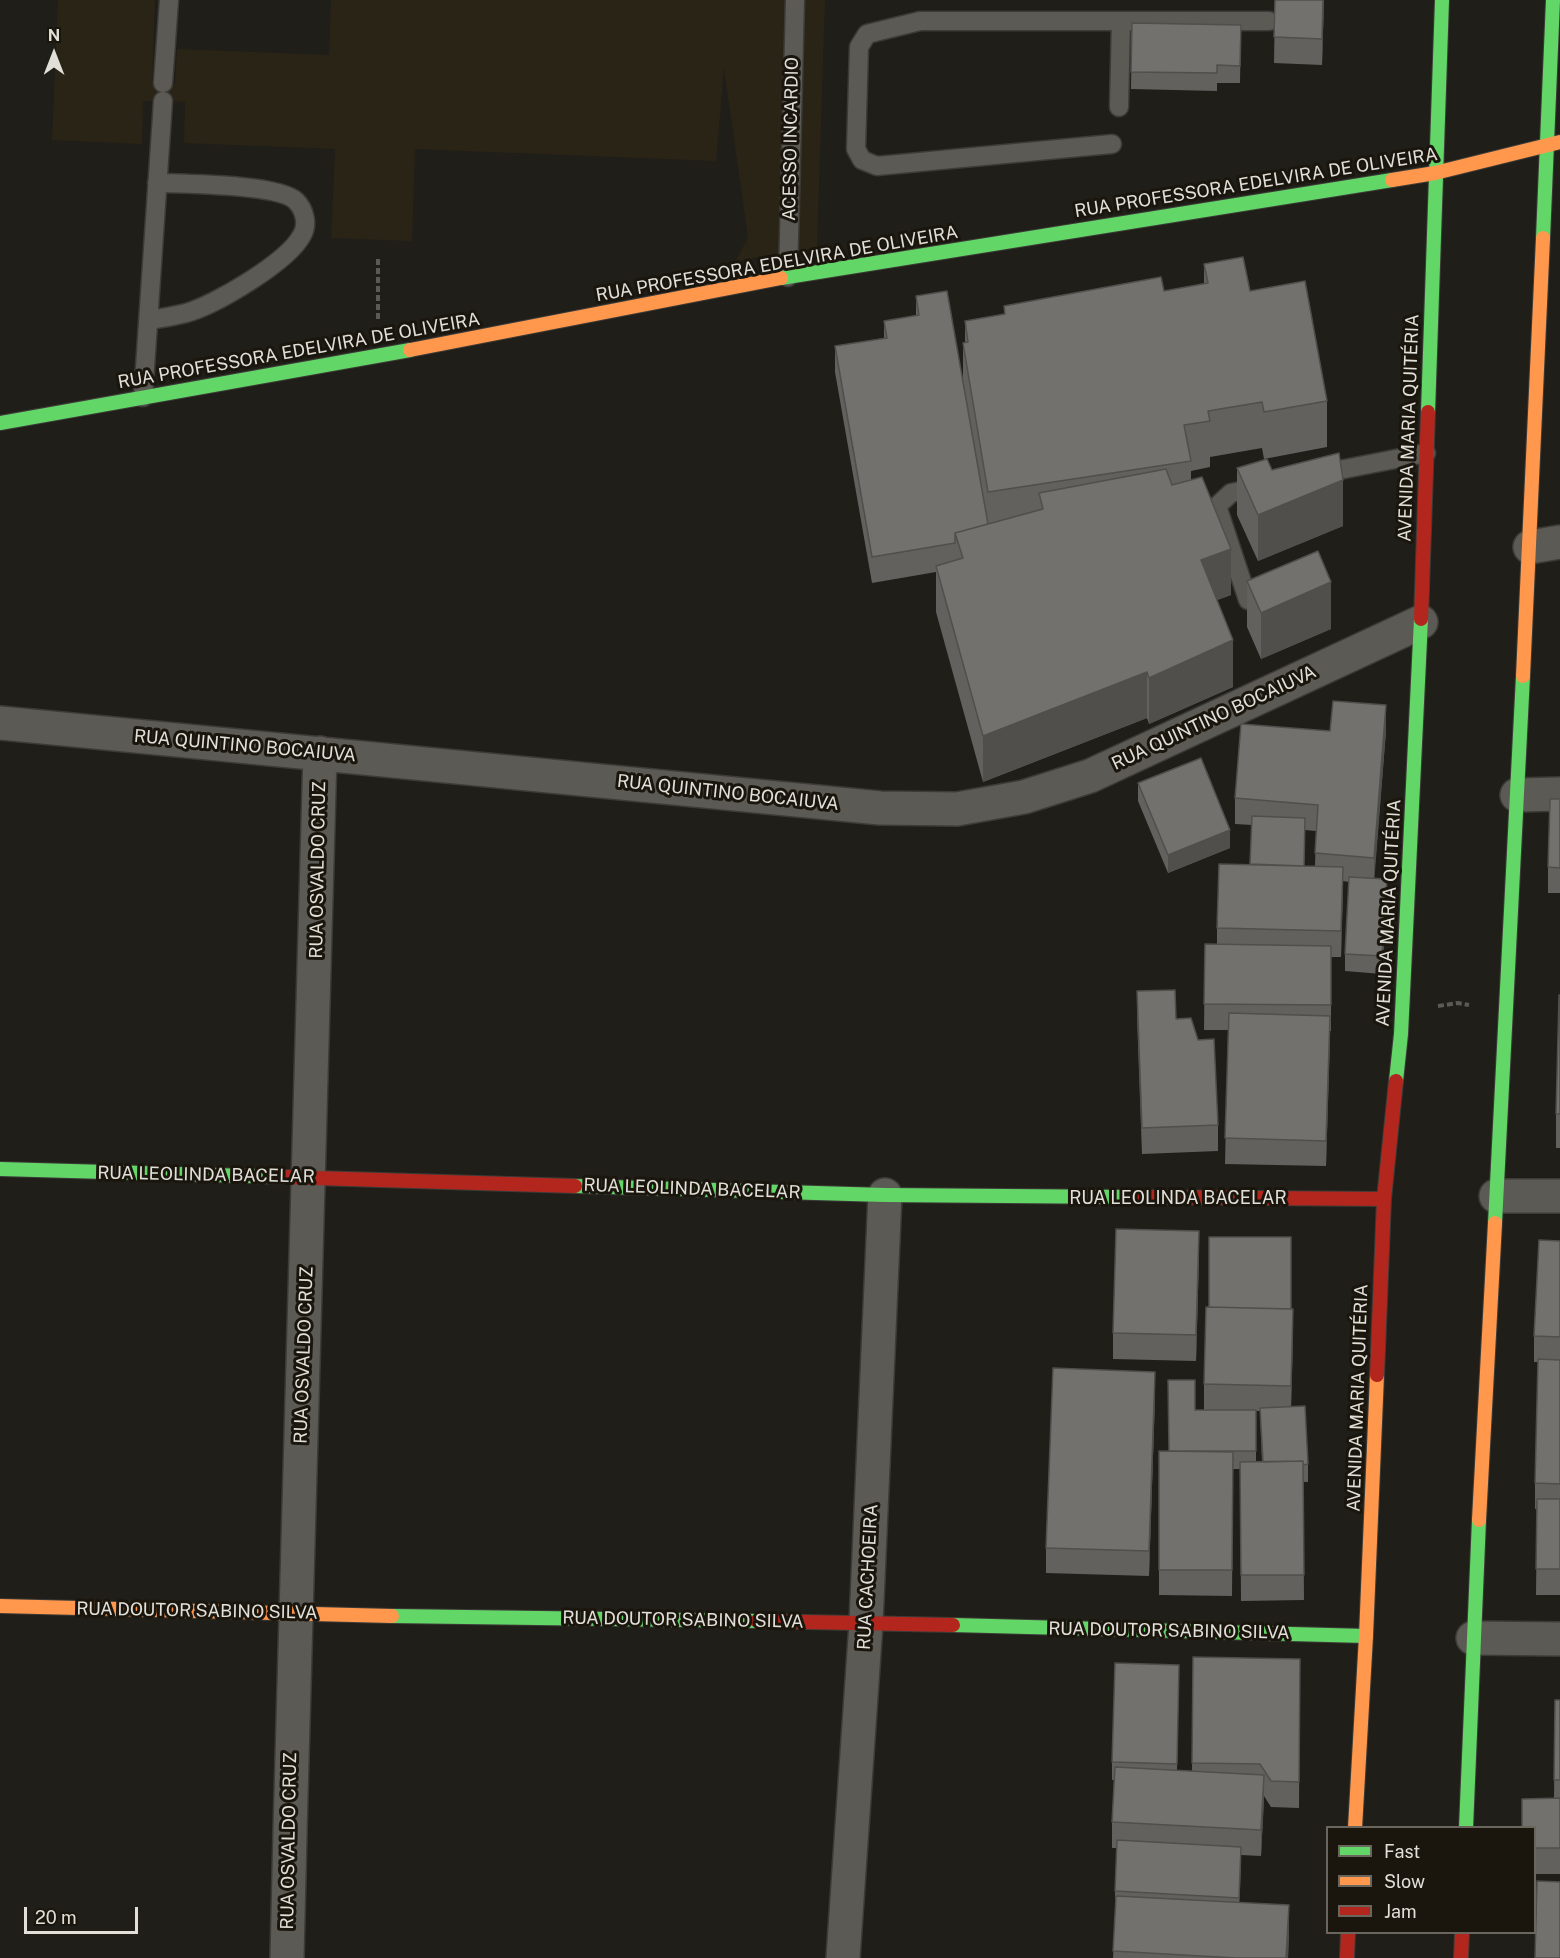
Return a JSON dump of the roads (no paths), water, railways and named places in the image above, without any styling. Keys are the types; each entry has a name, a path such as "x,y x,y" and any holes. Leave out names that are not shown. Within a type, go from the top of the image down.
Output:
{"street":[{"name":"AVENIDA MARIA QUITÉRIA","path":"1354,1826 1366,1636 1384,1199 1401,1034 1421,622 1442,0"},
{"path":"1466,1826 1473,1638 1517,795 1545,545 1545,144 1553,0"},
{"name":"RUA PROFESSORA EDELVIRA DE OLIVEIRA","path":"0,423 379,356 788,277 1436,173 1560,142"},
{"name":"RUA QUINTINO BOCAIUVA","path":"0,723 880,808 957,809 1024,797 1090,776 1421,622"},
{"name":"RUA OSVALDO CRUZ","path":"287,1958 294,1614 310,1177 321,753"},
{"path":"1517,795 1560,794"},
{"name":"RUA LEOLINDA BACELAR","path":"0,1169 885,1195 1384,1199"},
{"name":"RUA CACHOEIRA","path":"843,1958 866,1623 885,1195"},
{"path":"1496,1196 1560,1196"},
{"name":"RUA DOUTOR SABINO SILVA","path":"0,1606 294,1614 866,1623 1366,1636"},
{"path":"1473,1638 1560,1639"},
{"path":"1347,1958 1348,1934"},
{"path":"1461,1958 1462,1934"}],"lane":[{"path":"143,397 150,320 169,0"},
{"name":"ACESSO INCARDIO","path":"788,277 795,0"},
{"path":"1112,144 877,166 862,160 856,149 859,47 867,34 920,21 1269,21"},
{"path":"1119,107 1121,21"},
{"path":"150,320 187,313 227,294 286,255 303,234 306,225 304,213 296,201 285,194 234,186 157,183"},
{"path":"1307,477 1426,453"},
{"path":"1248,600 1217,506 1231,492 1275,483"}]}
